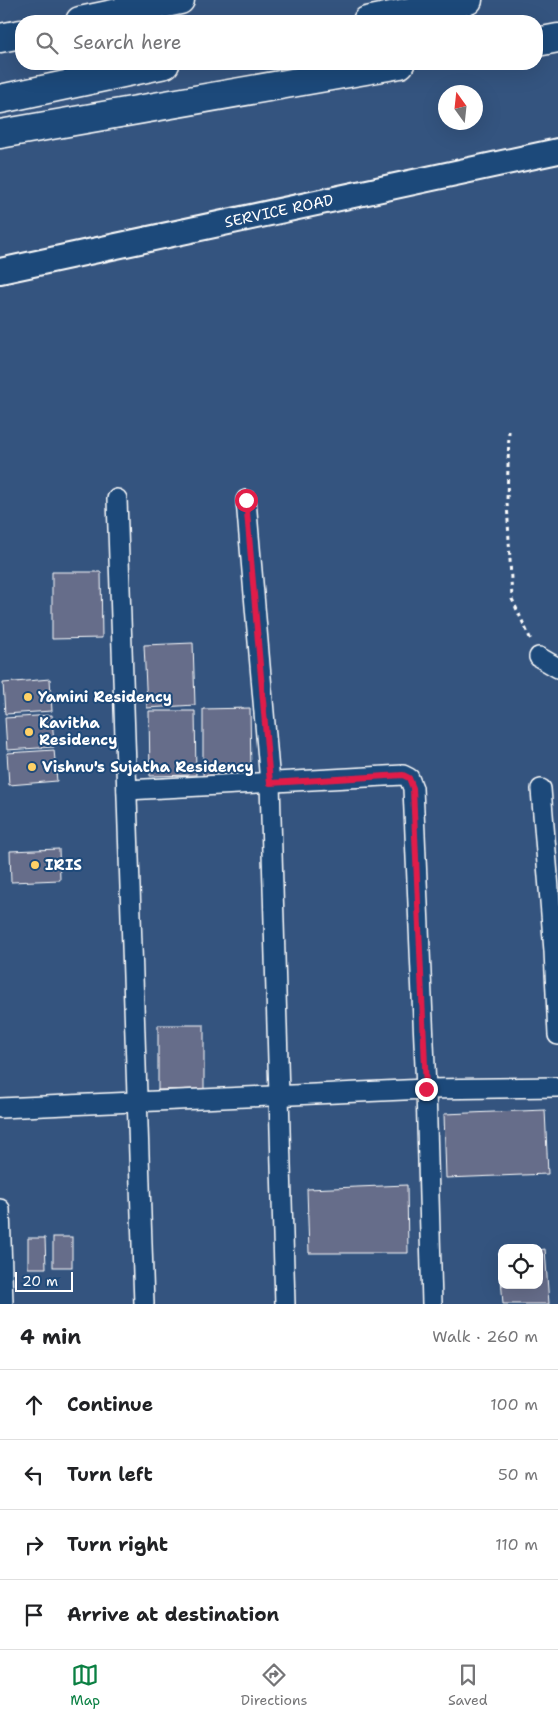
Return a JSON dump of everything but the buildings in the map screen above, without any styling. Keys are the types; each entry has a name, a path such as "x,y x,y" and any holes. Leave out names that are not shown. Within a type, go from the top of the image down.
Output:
{"highway":[{"path":"109,15 180,0"},
{"path":"396,15 468,0"},
{"path":"0,38 15,35"},
{"path":"543,41 558,38"},
{"path":"0,99 137,70"},
{"path":"0,134 366,70"}],"main road":[{"name":"SERVICE ROAD","path":"0,272 558,151"}],"street":[{"path":"117,498 144,1304"},
{"path":"246,500 270,783 285,1304"},
{"path":"538,657 558,668"},
{"path":"127,790 403,775 409,778 413,788 426,1089 432,1304"},
{"path":"541,789 556,951 558,1034"},
{"path":"0,1108 426,1089 558,1087"},
{"path":"0,1209 3,1304"}],"path":[{"path":"509,431 507,501 512,599 538,657"}],"place":[{"name":"Yamini Residency","path":"28,697"},
{"name":"Kavitha Residency","path":"29,732"},
{"name":"Vishnu's Sujatha Residency","path":"32,767"},
{"name":"IRIS","path":"35,865"}],"route":[{"path":"246,500 270,783 403,775 409,778 413,788 426,1089"}]}
